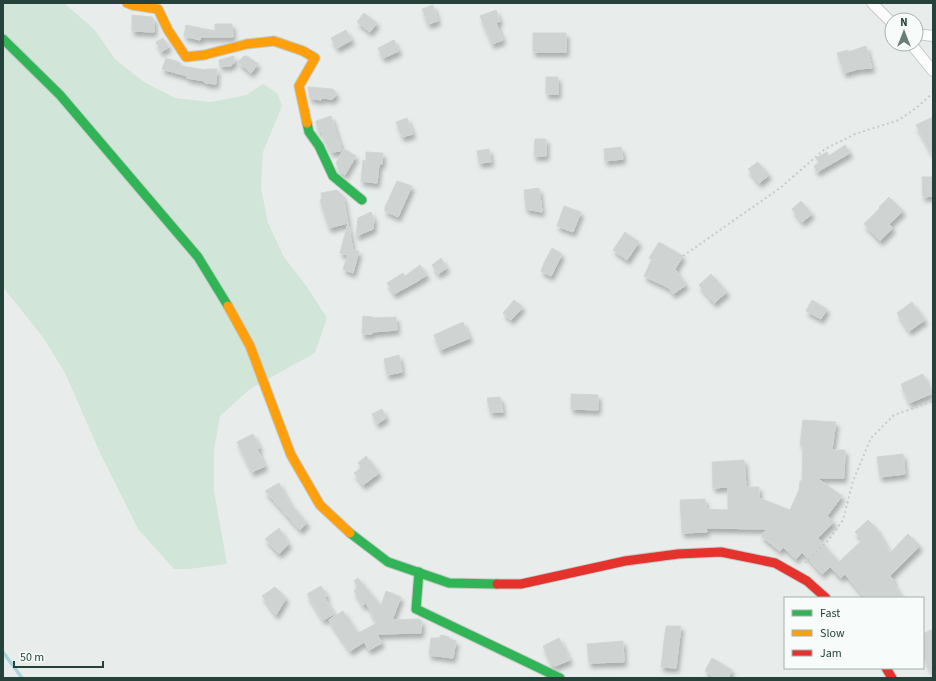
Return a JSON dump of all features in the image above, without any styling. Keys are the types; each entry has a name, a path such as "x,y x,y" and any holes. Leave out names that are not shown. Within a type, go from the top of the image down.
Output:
{"main road":[{"path":"127,3 132,6 158,9 168,30 186,57 204,55 247,44 274,41 303,51 315,58 299,86 309,132 319,146 333,176 362,200"},
{"path":"3,39 60,95 198,257 227,304 250,346 291,455 320,504 351,534 388,562 449,583 521,584 626,562 678,554 721,552 775,563 806,582 825,597"},
{"path":"419,572 416,609 560,678"},
{"path":"887,669 892,678"}],"street":[{"path":"872,3 884,15"},
{"path":"917,52 933,72"}],"path":[{"path":"683,256 780,188 825,149 855,134 899,120 916,108 933,92"},
{"path":"794,574 827,542 843,520 853,481 871,438 894,415 933,401"}],"green space":[{"path":"3,3 65,4 94,29 115,59 144,82 175,98 211,102 246,95 263,84 277,93 282,106 263,152 261,188 268,223 284,257 307,287 327,318 315,353 250,389 220,416 214,451 214,491 227,564 189,569 174,569 138,529 100,453 66,375 45,340 3,287"}],"building":[{"path":"433,5 438,21 428,24 422,9"},
{"path":"496,10 500,21 496,23 503,40 492,44 480,16"},
{"path":"364,13 377,23 370,32 357,22"},
{"path":"132,15 152,17 154,20 154,32 132,31"},
{"path":"215,24 232,24 233,37 201,37 200,40 184,36 186,25 215,31"},
{"path":"346,30 352,40 337,48 331,38"},
{"path":"533,33 566,33 566,52 533,52"},
{"path":"163,38 169,47 161,52 156,42"},
{"path":"394,40 399,51 383,58 378,48"},
{"path":"866,46 872,68 858,69 844,73 837,53 848,50 848,52"},
{"path":"234,56 234,63 230,66 220,66 219,60"},
{"path":"244,56 247,56 258,64 251,73 238,62"},
{"path":"166,58 179,62 181,66 206,70 217,69 216,84 205,83 205,81 187,78 187,76 162,69"},
{"path":"546,77 558,77 558,94 546,94"},
{"path":"308,87 332,89 335,91 336,96 332,99 321,98 321,100 310,98"},
{"path":"331,116 340,142 341,151 331,152 323,137 322,131 319,132 316,124 316,121"},
{"path":"933,117 933,156 916,125"},
{"path":"407,118 413,134 402,137 396,122"},
{"path":"535,139 546,139 546,156 534,156"},
{"path":"845,145 850,153 817,172 814,166 819,163 816,158 827,152 829,156"},
{"path":"621,147 623,159 605,161 604,149"},
{"path":"344,149 356,156 345,175 340,171 336,163"},
{"path":"489,149 491,162 479,163 477,151"},
{"path":"366,152 383,153 382,164 379,164 377,183 361,181 363,160 366,161"},
{"path":"758,162 769,175 759,183 748,169"},
{"path":"922,177 932,177 933,196 923,197"},
{"path":"397,181 412,186 398,217 385,211 385,207"},
{"path":"539,188 542,212 526,209 524,190"},
{"path":"337,190 343,196 348,223 329,228 320,200 322,199 321,193"},
{"path":"889,197 903,211 889,224 893,228 880,241 864,224"},
{"path":"801,201 812,214 802,222 792,209"},
{"path":"564,206 581,212 573,232 557,226"},
{"path":"371,212 374,219 373,229 356,236 358,218"},
{"path":"348,223 353,251 359,251 353,273 343,269 348,255 340,253"},
{"path":"625,232 639,242 627,260 613,250"},
{"path":"659,242 683,256 675,269 686,285 673,294 669,288 644,276 652,259 649,258"},
{"path":"552,248 562,254 551,276 541,271"},
{"path":"441,258 447,268 438,274 432,265"},
{"path":"420,265 427,275 394,294 387,283 403,273 405,276"},
{"path":"711,274 727,292 714,303 699,285"},
{"path":"514,300 523,307 511,320 503,313"},
{"path":"812,300 827,309 821,319 806,311"},
{"path":"912,302 925,320 909,331 897,313"},
{"path":"363,316 373,317 372,318 396,317 397,330 362,334"},
{"path":"463,322 470,338 440,350 434,335"},
{"path":"399,355 402,372 387,375 384,359"},
{"path":"923,374 931,394 909,403 901,384"},
{"path":"571,394 598,395 598,410 571,409"},
{"path":"500,397 503,412 490,412 487,398"},
{"path":"382,409 386,418 377,424 372,414"},
{"path":"803,420 836,422 832,450 845,450 844,478 817,478 842,496 827,516 834,522 818,538 839,562 862,540 855,532 868,520 877,529 890,553 908,534 920,546 890,576 901,597 864,597 845,574 841,578 830,567 822,574 802,552 796,559 783,547 780,551 761,536 767,529 706,528 707,532 682,533 680,500 705,499 706,509 728,510 728,487 713,488 712,462 744,460 746,487 759,487 759,498 790,510 799,490 800,481 802,481 803,445 800,445"},
{"path":"253,434 260,448 257,449 265,466 252,472 237,442"},
{"path":"903,454 905,474 880,477 877,457"},
{"path":"366,456 379,473 363,485 354,473 361,468 358,463"},
{"path":"279,483 289,502 307,523 300,530 265,491"},
{"path":"279,528 289,544 279,554 265,539"},
{"path":"358,578 381,606 386,591 401,597 392,620 418,619 422,621 421,633 377,634 382,643 369,650 364,642 350,651 329,620 343,611 358,633 377,623 366,603 363,606 354,591 358,587 354,581"},
{"path":"321,586 327,596 325,598 334,614 323,620 307,594"},
{"path":"275,587 286,598 276,615 262,596"},
{"path":"666,626 681,626 676,668 661,667"},
{"path":"933,629 933,675 924,658 924,634"},
{"path":"441,635 456,641 453,658 429,655 431,638 439,638"},
{"path":"559,638 570,660 555,666 551,664 543,646"},
{"path":"623,641 624,662 589,663 587,644"},
{"path":"712,658 732,670 728,678 715,678 705,671"}],"waterway":[{"path":"3,652 22,678"}],"traffic: fast":[{"path":"3,39 60,95 198,257 228,306"},
{"path":"307,123 309,132 319,146 333,176 362,200"},
{"path":"350,533 388,562 449,583 497,584"},
{"path":"419,572 416,609 560,678"}],"traffic: slow":[{"path":"127,3 158,9 168,30 186,57 204,55 247,44 274,41 303,51 315,58 299,86 307,123"},
{"path":"228,306 250,346 291,455 320,505 350,533"}],"traffic: jam":[{"path":"497,584 521,584 625,561 678,554 721,552 775,563 807,581 825,597"},
{"path":"887,669 892,678"}]}
